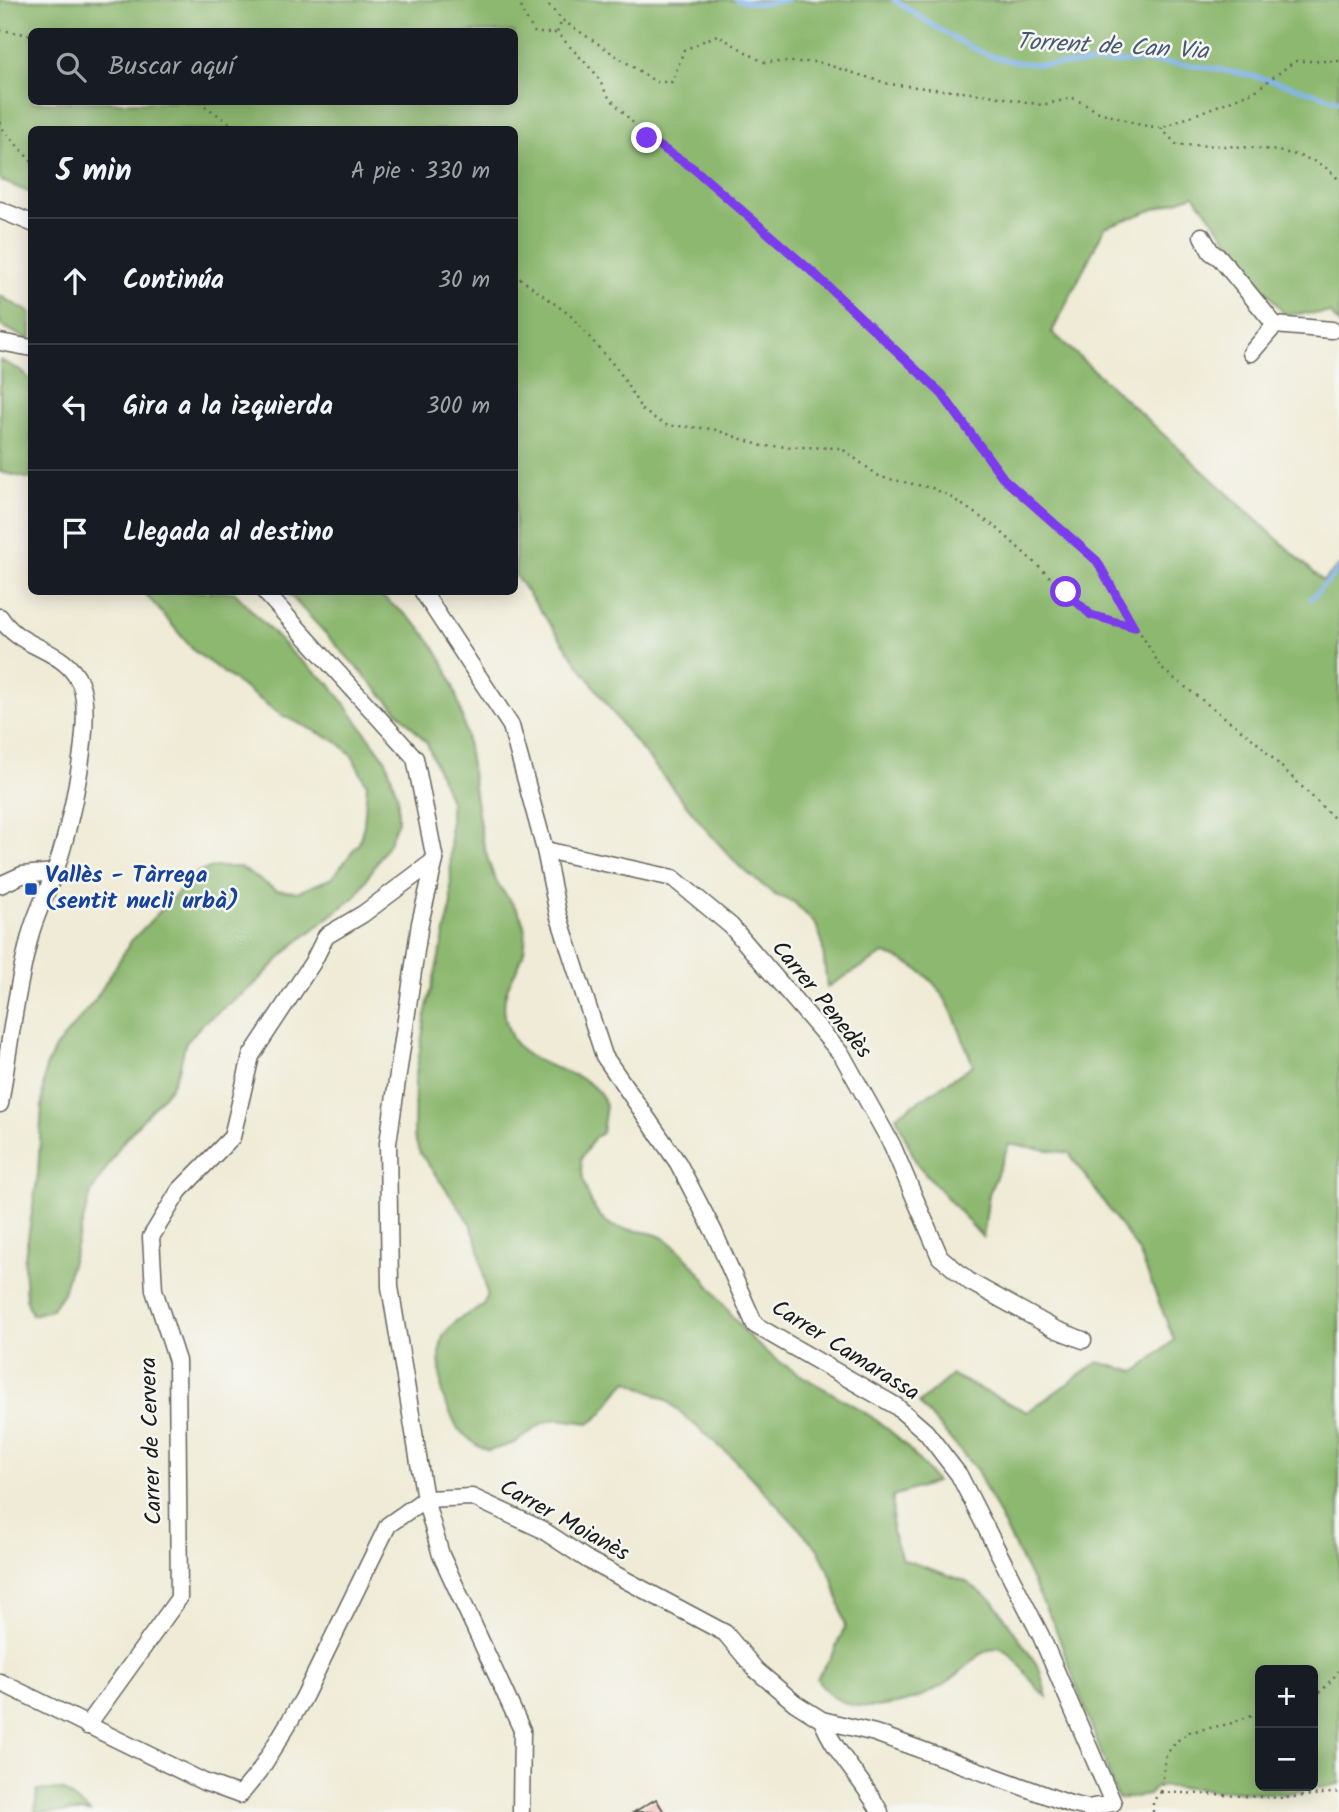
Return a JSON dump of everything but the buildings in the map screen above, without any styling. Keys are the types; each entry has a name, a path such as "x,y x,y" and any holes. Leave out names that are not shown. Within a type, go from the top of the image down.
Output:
{"street":[{"path":"0,210 28,221"},
{"path":"1202,236 1210,252 1220,258 1275,325 1332,330"},
{"path":"1251,353 1275,325"},
{"path":"0,342 28,347"},
{"path":"268,595 415,758 435,860 420,923 388,1143 390,1287 425,1499 441,1555 522,1730 521,1812"},
{"name":"Carrer Camarassa","path":"425,595 511,726 545,850 558,914 604,1056 678,1163 714,1232 755,1325 896,1406 926,1432 959,1475 1041,1636 1113,1803"},
{"path":"0,617 26,642 62,659 71,668 84,696 84,735 65,840 30,937 0,1104"},
{"name":"Carrer Penedès","path":"545,850 673,878 731,926 842,1055 892,1145 940,1256 970,1282 1055,1329 1083,1340"},
{"name":"Carrer de Cervera","path":"87,1726 179,1598 177,1361 154,1290 151,1237 179,1191 232,1137 251,1056 313,962 326,936 363,914 435,860"},
{"path":"0,885 22,875 55,872"},
{"name":"Carrer Moianès","path":"425,1499 472,1497 541,1529 587,1560 725,1633 756,1670 795,1703 822,1720 875,1733 1070,1804 1088,1808 1113,1803"},
{"path":"0,1682 204,1782 240,1795 258,1772 303,1699 388,1525 425,1499"},
{"path":"822,1720 831,1743 866,1784 880,1812"}],"path":[{"path":"523,0 521,10 535,33 557,33 596,74 607,95 647,138 693,168 817,276 942,394 1004,479 1097,561 1134,627 1162,669 1254,740 1339,823"},
{"path":"544,0 562,20 656,82 672,82 684,50 717,35 763,62 818,62 889,84 989,95 1042,105 1073,98 1099,112 1161,128 1255,91 1295,61 1339,61"},
{"path":"557,33 562,20"},
{"path":"0,30 28,34"},
{"path":"204,105 234,126"},
{"path":"0,122 4,131 28,158"},
{"path":"1161,128 1177,145 1296,155 1319,164 1339,179"},
{"path":"518,277 570,315 619,371 642,410 665,425 713,429 762,446 841,448 880,477 932,488 949,496 997,528 1091,615 1134,627"},
{"path":"1318,1693 1339,1671"},
{"path":"1153,1812 1153,1801 1161,1792 1166,1755 1177,1741 1189,1732 1229,1724 1255,1714"},
{"path":"1161,1792 1285,1798 1339,1792"}],"green space":[{"path":"0,0 1339,0 1339,324 1330,313 1284,314 1194,195 1105,227 1052,332 1323,581 1339,566 1339,1784 1318,1788 1318,1665 1255,1665 1255,1791 1300,1791 1283,1794 1156,1786 1148,1795 1118,1799 1055,1627 976,1469 919,1403 952,1375 1027,1412 1098,1362 1136,1372 1174,1340 1139,1252 1069,1153 1009,1144 989,1194 983,1238 917,1164 896,1116 973,1065 943,996 920,971 904,961 884,954 827,987 822,941 816,925 794,902 775,895 740,867 710,834 623,727 518,579 518,126 28,126 28,192 0,180"},
{"path":"0,296 28,311 28,339 0,325"},
{"path":"0,360 28,377 28,478 0,472"},
{"path":"147,595 237,595 294,655 330,684 386,760 398,798 398,821 389,843 356,896 291,947 253,986 202,1024 185,1044 180,1067 170,1088 122,1143 91,1193 63,1293 51,1310 32,1315 26,1298 24,1263 38,1174 43,1087 46,1067 55,1048 95,1000 131,941 198,872 215,867 240,867 276,890 298,892 332,878 359,843 364,824 367,785 351,754 336,741 281,715 194,651"},
{"path":"290,595 378,595 419,627 438,653 452,681 468,745 488,862 497,882 524,924 525,945 522,957 507,988 505,1000 509,1031 517,1045 529,1055 586,1081 598,1091 606,1105 602,1133 594,1138 581,1159 586,1190 596,1210 611,1225 665,1238 696,1268 739,1325 765,1351 790,1369 873,1418 907,1447 936,1482 893,1496 892,1531 902,1559 965,1581 994,1602 1039,1668 1047,1697 1013,1657 999,1647 983,1653 931,1692 896,1704 859,1706 842,1702 828,1692 817,1678 834,1652 845,1626 834,1582 818,1549 734,1459 665,1399 628,1381 602,1414 590,1423 556,1419 543,1423 515,1443 488,1451 476,1445 457,1428 442,1395 439,1354 443,1335 457,1320 483,1306 487,1295 478,1245 470,1223 420,1153 414,1137 415,1080 427,1007 451,907 450,801 427,743"},
{"path":"37,1790 63,1790 90,1812 35,1812"}],"waterway":[{"path":"737,0 760,4 787,0"},
{"name":"Torrent de Can Via","path":"894,0 966,45 1011,61 1051,64 1174,63 1271,80 1339,101"},
{"path":"1311,599 1339,569"}],"place":[{"name":"Vallès - Tàrrega (sentit nucli urbà)","path":"31,889"}],"route":[{"path":"647,138 693,168 845,301 888,346 942,394 1004,479 1097,561 1134,627 1091,615 1066,592"}]}
